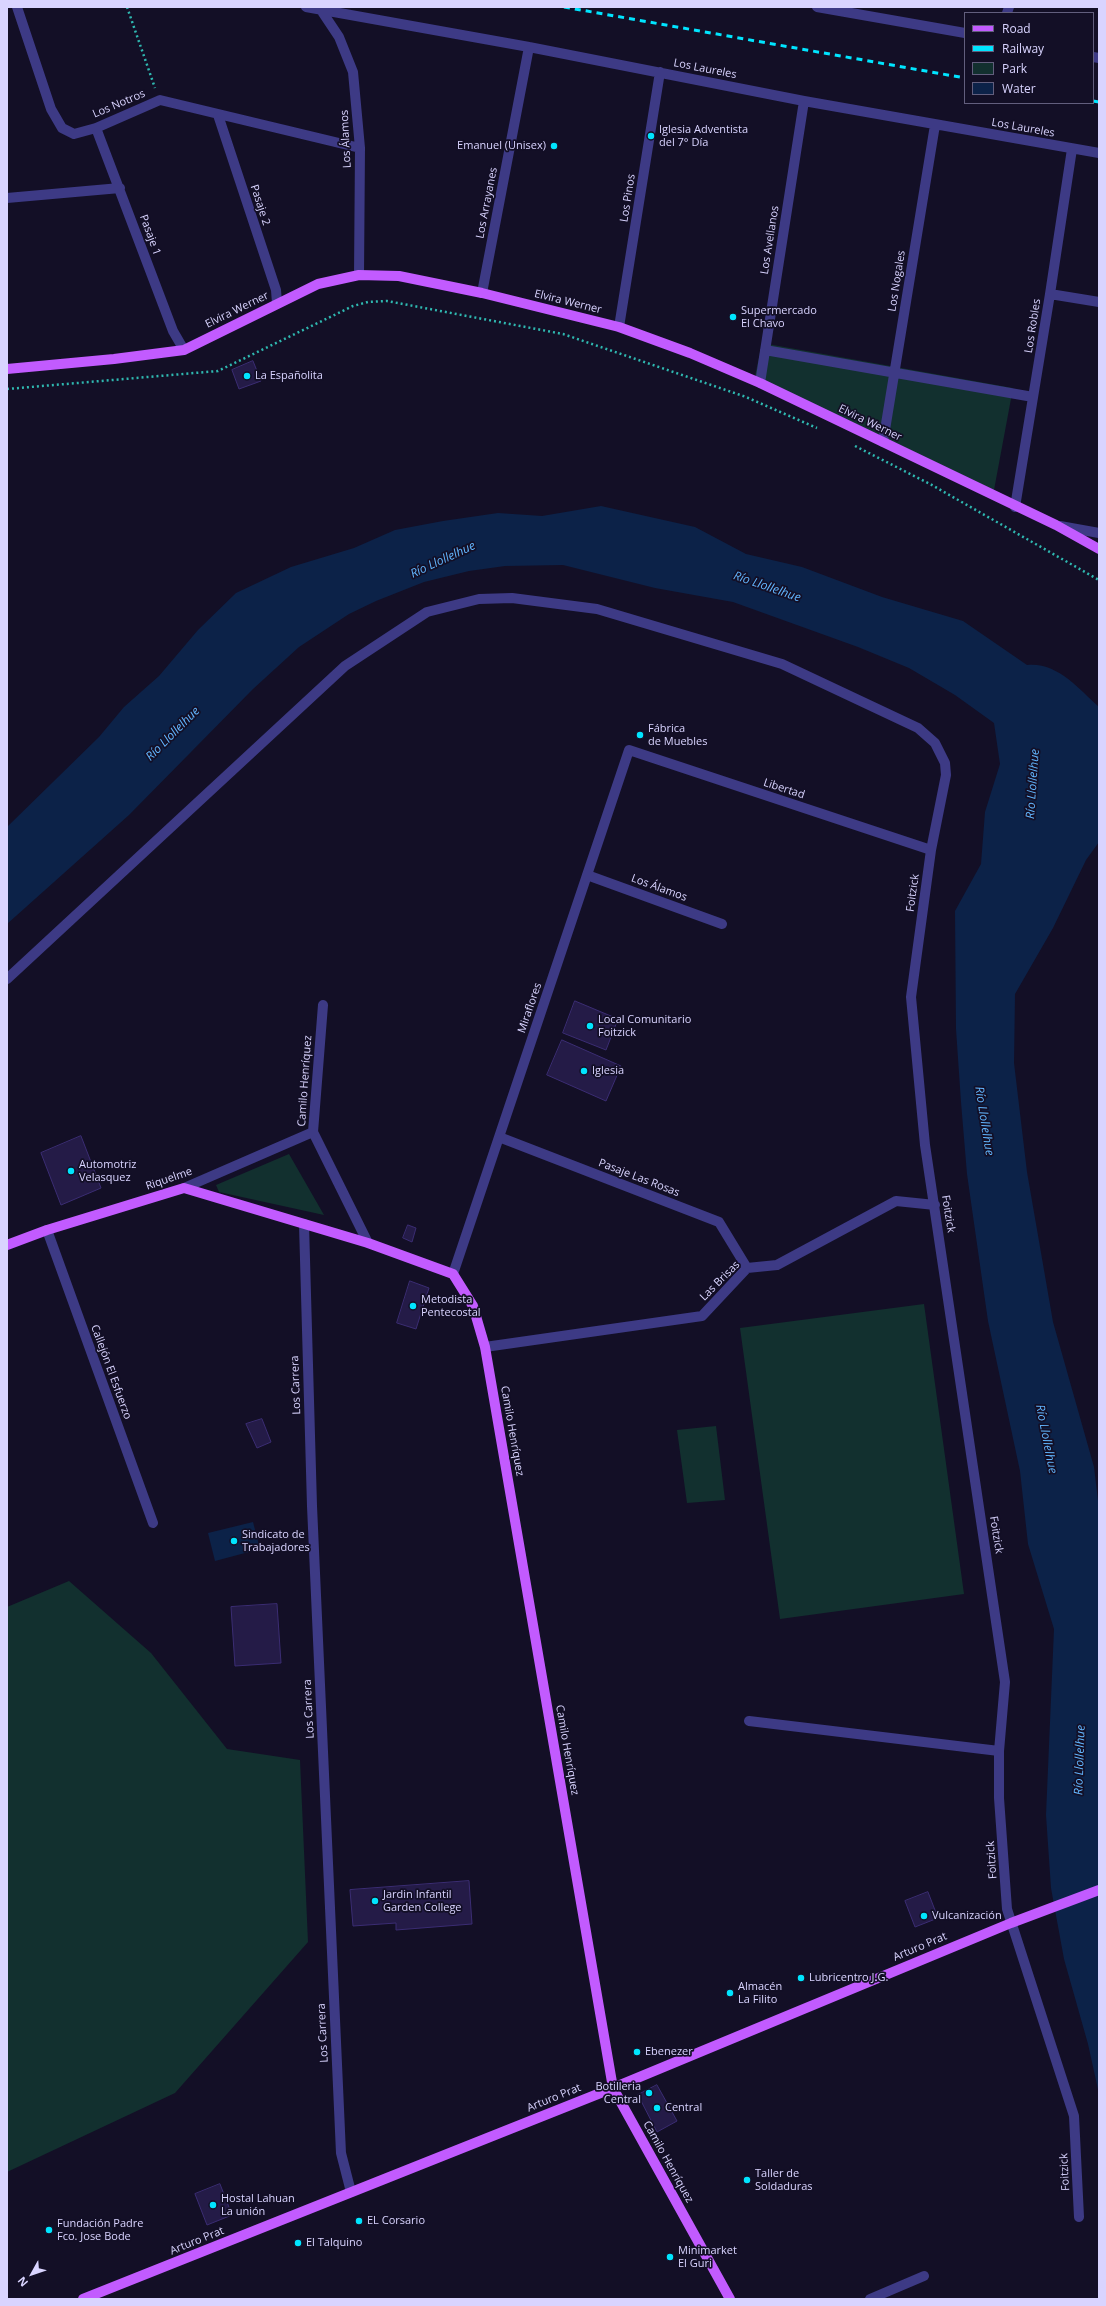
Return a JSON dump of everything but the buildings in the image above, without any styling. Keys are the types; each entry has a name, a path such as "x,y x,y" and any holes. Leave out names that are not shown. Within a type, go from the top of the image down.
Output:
{"main road":[{"name":"Elvira Werner","path":"7,369 114,360 184,350 318,284 359,275 399,276 482,293 619,327 760,383 1056,525"},
{"path":"1056,525 1099,549"},
{"path":"184,1188 368,1243 453,1274"},
{"name":"Riquelme","path":"7,1245 47,1230 184,1188"},
{"name":"Camilo Henríquez","path":"453,1274 473,1306 485,1347 613,2088 730,2299"},
{"name":"Arturo Prat","path":"83,2299 613,2088 1016,1921 1099,1890"}],"street":[{"name":"Los Notros","path":"17,7 51,109 62,128 74,134 96,128 160,100 360,148"},
{"name":"Los Laureles","path":"306,7 529,47 804,101 1099,153"},
{"path":"817,7 964,33"},
{"name":"Los Álamos","path":"321,10 339,37 353,72 360,148 359,275"},
{"name":"Los Arrayanes","path":"482,293 529,47"},
{"name":"Los Pinos","path":"619,327 660,72"},
{"name":"Los Avellanos","path":"760,383 804,101"},
{"name":"Pasaje 2","path":"218,115 276,290 277,303"},
{"name":"Los Nogales","path":"883,442 935,125"},
{"name":"Pasaje 1","path":"96,128 173,331 184,350"},
{"name":"Los Robles","path":"1015,506 1072,149"},
{"path":"7,198 120,188"},
{"path":"1050,294 1099,302"},
{"path":"765,350 1033,397"},
{"name":"Elvira Werner","path":"1056,525 1099,533"},
{"name":"Foitzick","path":"7,979 345,666 427,612 479,599 512,598 597,609 782,664 918,728 935,743 945,763 945,786 931,850 911,997 924,1145 935,1205 1005,1682 999,1751 999,1798 1007,1909 1016,1921 1074,2116 1079,2217"},
{"name":"Libertad","path":"629,750 931,850"},
{"name":"Miraflores","path":"453,1274 629,750"},
{"name":"Los Álamos","path":"587,875 722,924"},
{"name":"Camilo Henríquez","path":"323,1005 313,1132 368,1243"},
{"name":"Riquelme","path":"184,1188 313,1132"},
{"name":"Pasaje Las Rosas","path":"499,1137 719,1222 747,1268"},
{"name":"Las Brisas","path":"485,1347 702,1316 747,1268 777,1265 896,1201 935,1205"},
{"name":"Los Carrera","path":"304,1224 312,1514 340,2145 345,2176 351,2192"},
{"name":"Callejón El Esfuerzo","path":"47,1230 153,1523"},
{"path":"749,1721 999,1751"},
{"path":"870,2299 924,2276"}],"path":[{"path":"127,7 160,100"},
{"path":"7,389 218,371 352,306 368,302 387,302 563,334 746,397 818,428"},
{"path":"853,445 930,484 1099,580"}],"green space":[{"path":"762,343 1013,388 994,490 755,376"},
{"path":"289,1154 324,1215 219,1192 216,1185"},
{"path":"924,1304 964,1594 780,1619 740,1328"},
{"path":"716,1426 725,1500 687,1503 677,1430"},
{"path":"69,1581 151,1653 227,1749 300,1760 308,1942 175,2093 7,2172 7,1607"}],"water":[{"name":"Río Llollelhue","path":"601,506 695,527 746,554 802,567 882,597 963,621 1027,665 1038,665 1057,672 1075,685 1099,707 1099,842 1086,860 1053,928 1015,994 1014,1063 1027,1172 1053,1322 1094,1467 1099,1509 1099,2094 1088,2044 1064,1959 1051,1888 1046,1815 1054,1629 1028,1544 1020,1471 988,1321 967,1174 961,1102 956,1029 955,911 981,864 985,812 1000,764 994,723 955,695 909,668 858,647 733,602 655,588 563,565 505,566 469,571 424,582 376,601 349,614 299,647 253,689 129,815 7,924 7,827 99,737 124,707 159,676 198,630 236,593 291,567 354,548 395,530 498,513 542,516"},
{"name":"Sindicato de Trabajadores","path":"253,1522 260,1549 215,1561 208,1533"}],"railway":[{"path":"564,7 964,78"},
{"path":"1094,101 1099,102"}],"place":[{"name":"Iglesia Adventista del 7° Día","path":"651,136"},
{"name":"Emanuel (Unisex)","path":"554,146"},
{"name":"Supermercado El Chavo","path":"733,317"},
{"name":"La Españolita","path":"247,376"},
{"name":"Fábrica de Muebles","path":"640,735"},
{"name":"Local Comunitario Foitzick","path":"590,1026"},
{"name":"Iglesia","path":"584,1071"},
{"name":"Automotriz Velasquez","path":"71,1171"},
{"name":"Metodista Pentecostal","path":"413,1306"},
{"name":"Sindicato de Trabajadores","path":"234,1541"},
{"name":"Jardin Infantil Garden College","path":"375,1901"},
{"name":"Vulcanización","path":"924,1916"},
{"name":"Lubricentro J.G.","path":"801,1978"},
{"name":"Almacén La Filito","path":"730,1993"},
{"name":"Ebenezer","path":"637,2052"},
{"name":"Botilleria Central","path":"649,2093"},
{"name":"Central","path":"657,2108"},
{"name":"Taller de Soldaduras","path":"747,2180"},
{"name":"Hostal Lahuan La unión","path":"213,2205"},
{"name":"EL Corsario","path":"359,2221"},
{"name":"Fundación Padre Fco. Jose Bode","path":"49,2230"},
{"name":"El Talquino","path":"298,2243"},
{"name":"Minimarket El Guri","path":"670,2257"}]}
